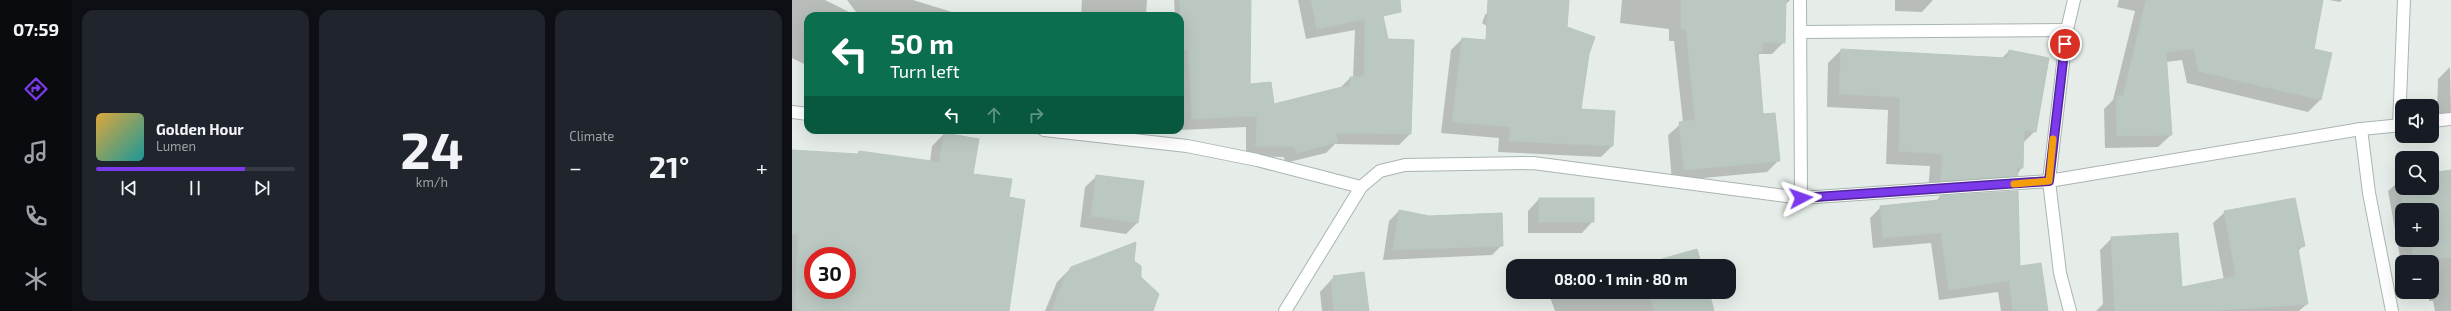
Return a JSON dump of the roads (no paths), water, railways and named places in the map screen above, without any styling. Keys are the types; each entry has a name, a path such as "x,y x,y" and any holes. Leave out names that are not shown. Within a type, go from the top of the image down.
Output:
{"street":[{"path":"1800,0 1801,198"},
{"path":"2070,311 2060,273 2049,181 2067,30 2074,0"},
{"path":"2402,99 2404,0"},
{"path":"1800,32 2067,30"},
{"path":"792,112 804,114"},
{"path":"2439,121 2451,119"},
{"path":"1286,311 1361,187 1380,171 1405,165 1533,163 1801,198 2049,181 2361,129 2395,126"},
{"path":"2361,129 2369,193 2392,311"},
{"path":"1080,134 1187,146 1257,160 1361,187"}]}
